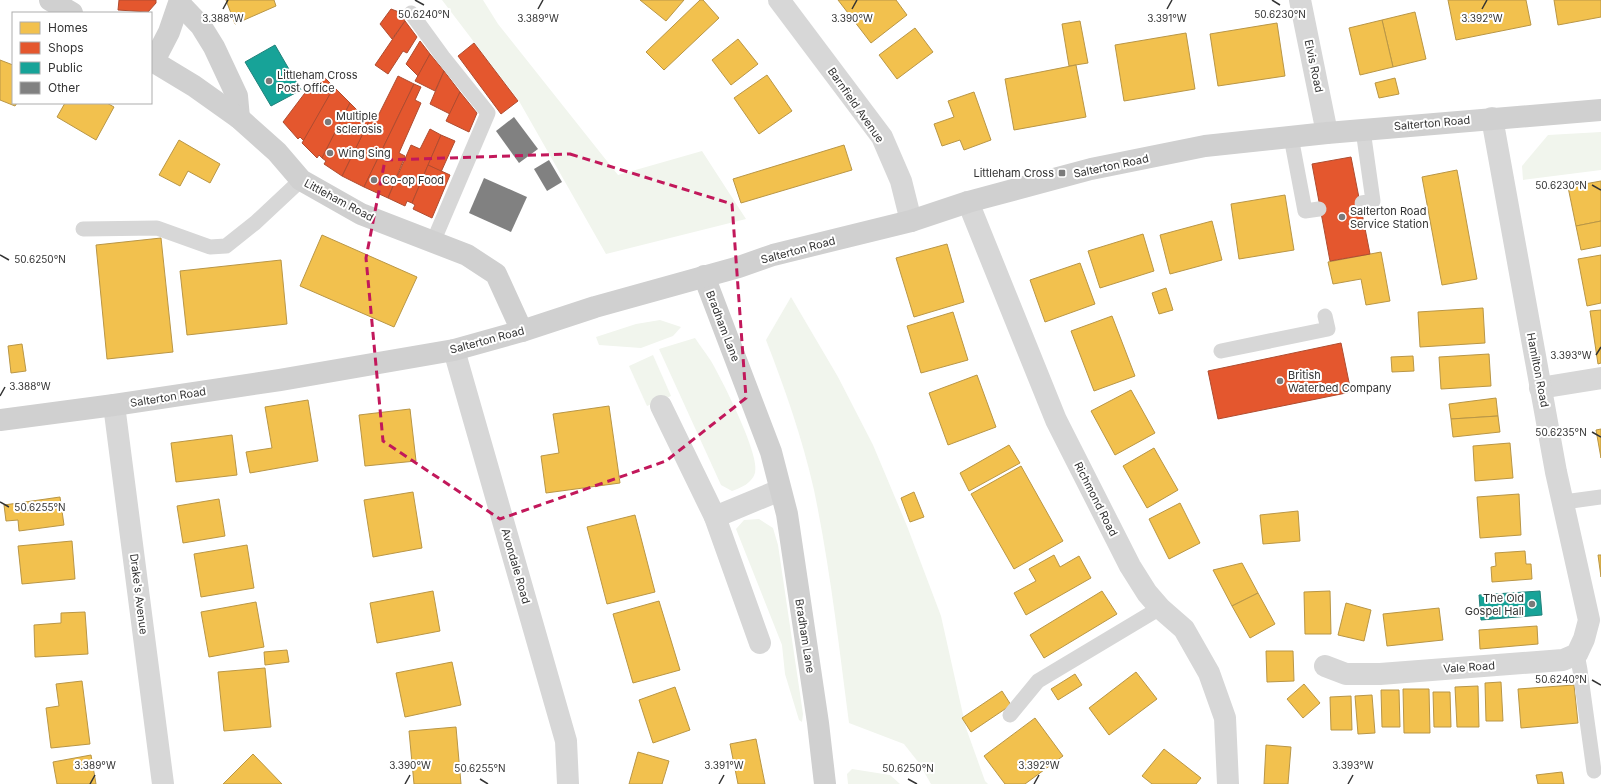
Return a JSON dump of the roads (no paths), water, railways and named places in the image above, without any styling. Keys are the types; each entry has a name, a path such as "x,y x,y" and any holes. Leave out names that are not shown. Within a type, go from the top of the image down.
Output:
{"main road":[{"path":"50,0 70,12"},
{"path":"153,61 169,32 180,2 201,26 214,47 237,96 240,118"},
{"name":"Littleham Road","path":"153,61 194,86 240,118 277,152 301,180 361,214 467,255 496,274 522,331"},
{"name":"Salterton Road","path":"0,420 114,405 280,380 454,350 522,331 595,307 739,267 773,255 911,221 968,202 1091,169 1205,146 1492,118 1601,110"},
{"name":"Bradham Lane","path":"704,276 771,452 787,514 818,723 825,784"}],"street":[{"name":"Barnfield Avenue","path":"779,0 882,137 901,181 911,221"},
{"name":"Elvis Road","path":"1300,0 1327,133"},
{"name":"Hamilton Road","path":"1492,118 1556,472 1595,620"},
{"name":"Richmond Road","path":"968,202 1056,420 1130,566 1147,593 1160,608 1184,629 1209,673 1226,718 1228,784"},
{"name":"Avondale Road","path":"454,350 566,741 568,784"},
{"path":"1540,388 1601,378"},
{"name":"Drake's Avenue","path":"114,405 163,784"},
{"path":"661,406 715,517 760,643"},
{"path":"715,517 780,490"},
{"path":"1577,654 1595,620"},
{"name":"Vale Road","path":"1325,666 1346,674 1380,674 1563,660 1577,654"}],"lane":[{"path":"411,13 442,57 488,113 433,242"},
{"path":"1362,203 1373,201 1363,130"},
{"path":"1291,137 1305,211 1319,209"},
{"path":"83,229 158,228 210,247 226,246 256,223 301,180"},
{"path":"1221,351 1328,329 1325,316"},
{"path":"1564,502 1601,498"},
{"path":"1010,715 1038,680 1160,608"},
{"path":"1577,654 1594,771"}],"place":[{"name":"Littleham Cross Post Office","path":"269,81"},
{"name":"Multiple sclerosis","path":"328,122"},
{"name":"Wing Sing","path":"330,153"},
{"name":"Littleham Cross","path":"1062,173"},
{"name":"Co-op Food","path":"374,180"},
{"name":"Salterton Road Service Station","path":"1342,217"},
{"name":"British Waterbed Company","path":"1280,381"},
{"name":"The Old Gospel Hall","path":"1532,604"}]}
